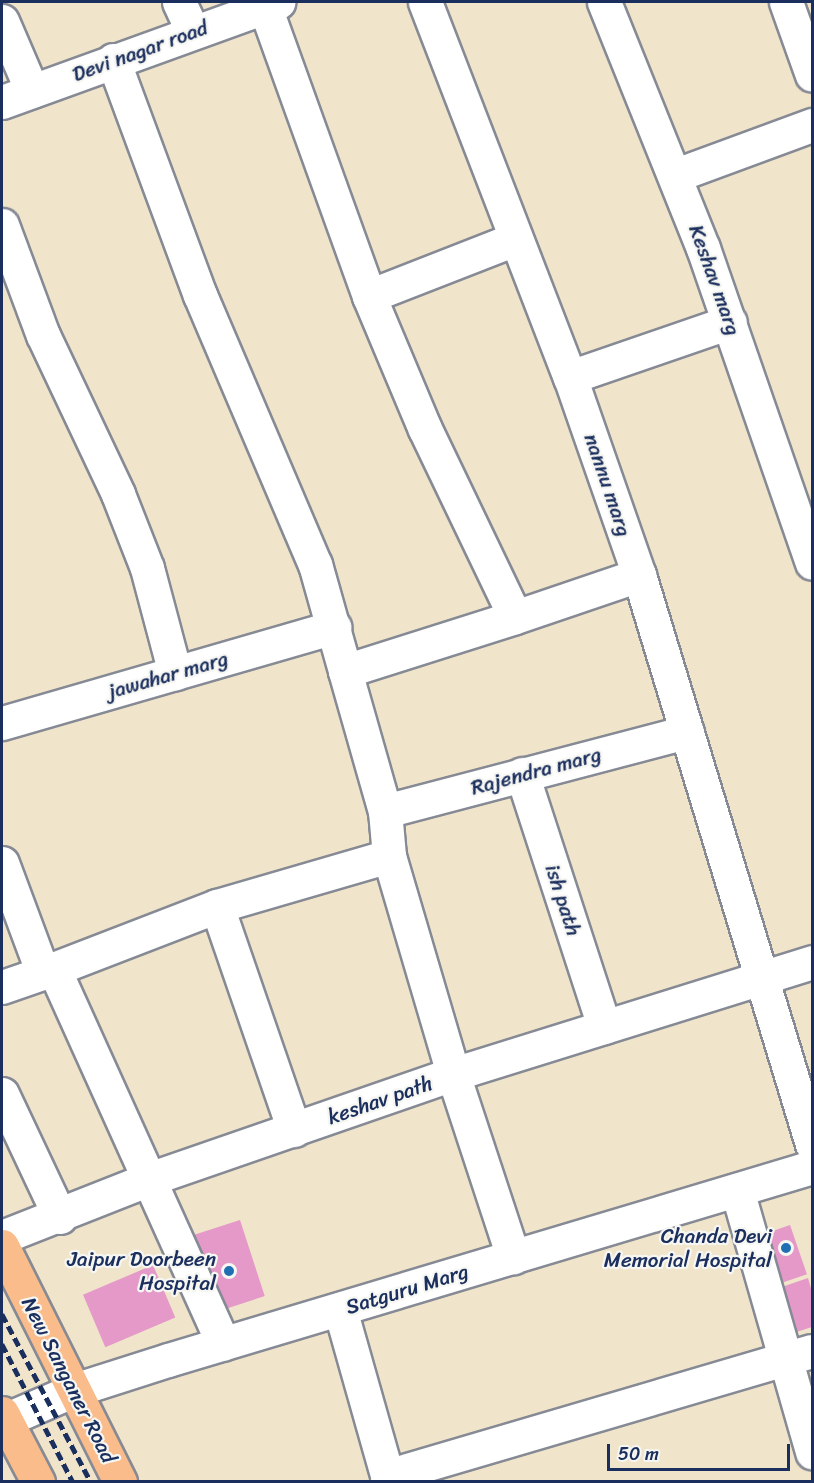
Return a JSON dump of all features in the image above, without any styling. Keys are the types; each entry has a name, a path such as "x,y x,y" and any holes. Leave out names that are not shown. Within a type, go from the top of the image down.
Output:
{"main road":[{"name":"New Sanganer Road","path":"2,1246 120,1482"},
{"path":"3,1417 38,1482"}],"street":[{"path":"179,2 193,32"},
{"name":"nannu marg","path":"425,2 570,377 639,575 813,1144"},
{"name":"Keshav marg","path":"604,2 676,175 730,322 813,563"},
{"path":"786,2 813,75"},
{"path":"272,4 369,296 425,429 516,616"},
{"name":"Devi nagar road","path":"2,102 272,4"},
{"path":"2,21 32,91"},
{"path":"113,60 200,295 315,564 385,811 389,856 453,1074 513,1257"},
{"path":"676,175 813,125"},
{"path":"2,225 43,335 118,494 147,568 175,673"},
{"path":"369,296 515,239"},
{"path":"570,377 730,322"},
{"path":"345,671 639,575"},
{"name":"jawahar marg","path":"2,723 334,627"},
{"name":"Rajendra marg","path":"385,811 687,732"},
{"name":"ish path","path":"522,774 604,1027"},
{"path":"2,987 217,906 389,856"},
{"path":"2,863 49,971 152,1179 223,1344"},
{"path":"217,906 294,1130"},
{"name":"keshav path","path":"2,1238 152,1179 453,1074 813,962"},
{"path":"2,1094 60,1217"},
{"name":"Satguru Marg","path":"3,1417 74,1390 223,1344 813,1167"},
{"path":"737,1190 800,1355 813,1452"},
{"path":"340,1309 388,1480 800,1355"}],"building":[{"path":"240,1220 265,1296 219,1311 194,1235"},
{"path":"790,1225 807,1274 774,1286 757,1236"},
{"path":"153,1265 175,1317 105,1347 83,1295"},
{"path":"808,1278 812,1292 812,1327 787,1335 773,1290"}],"railway":[{"path":"2,1314 91,1482"},
{"path":"2,1344 73,1482"}],"place":[{"name":"Chanda Devi Memorial Hospital","path":"786,1248"},
{"name":"Jaipur Doorbeen Hospital","path":"229,1271"}]}
